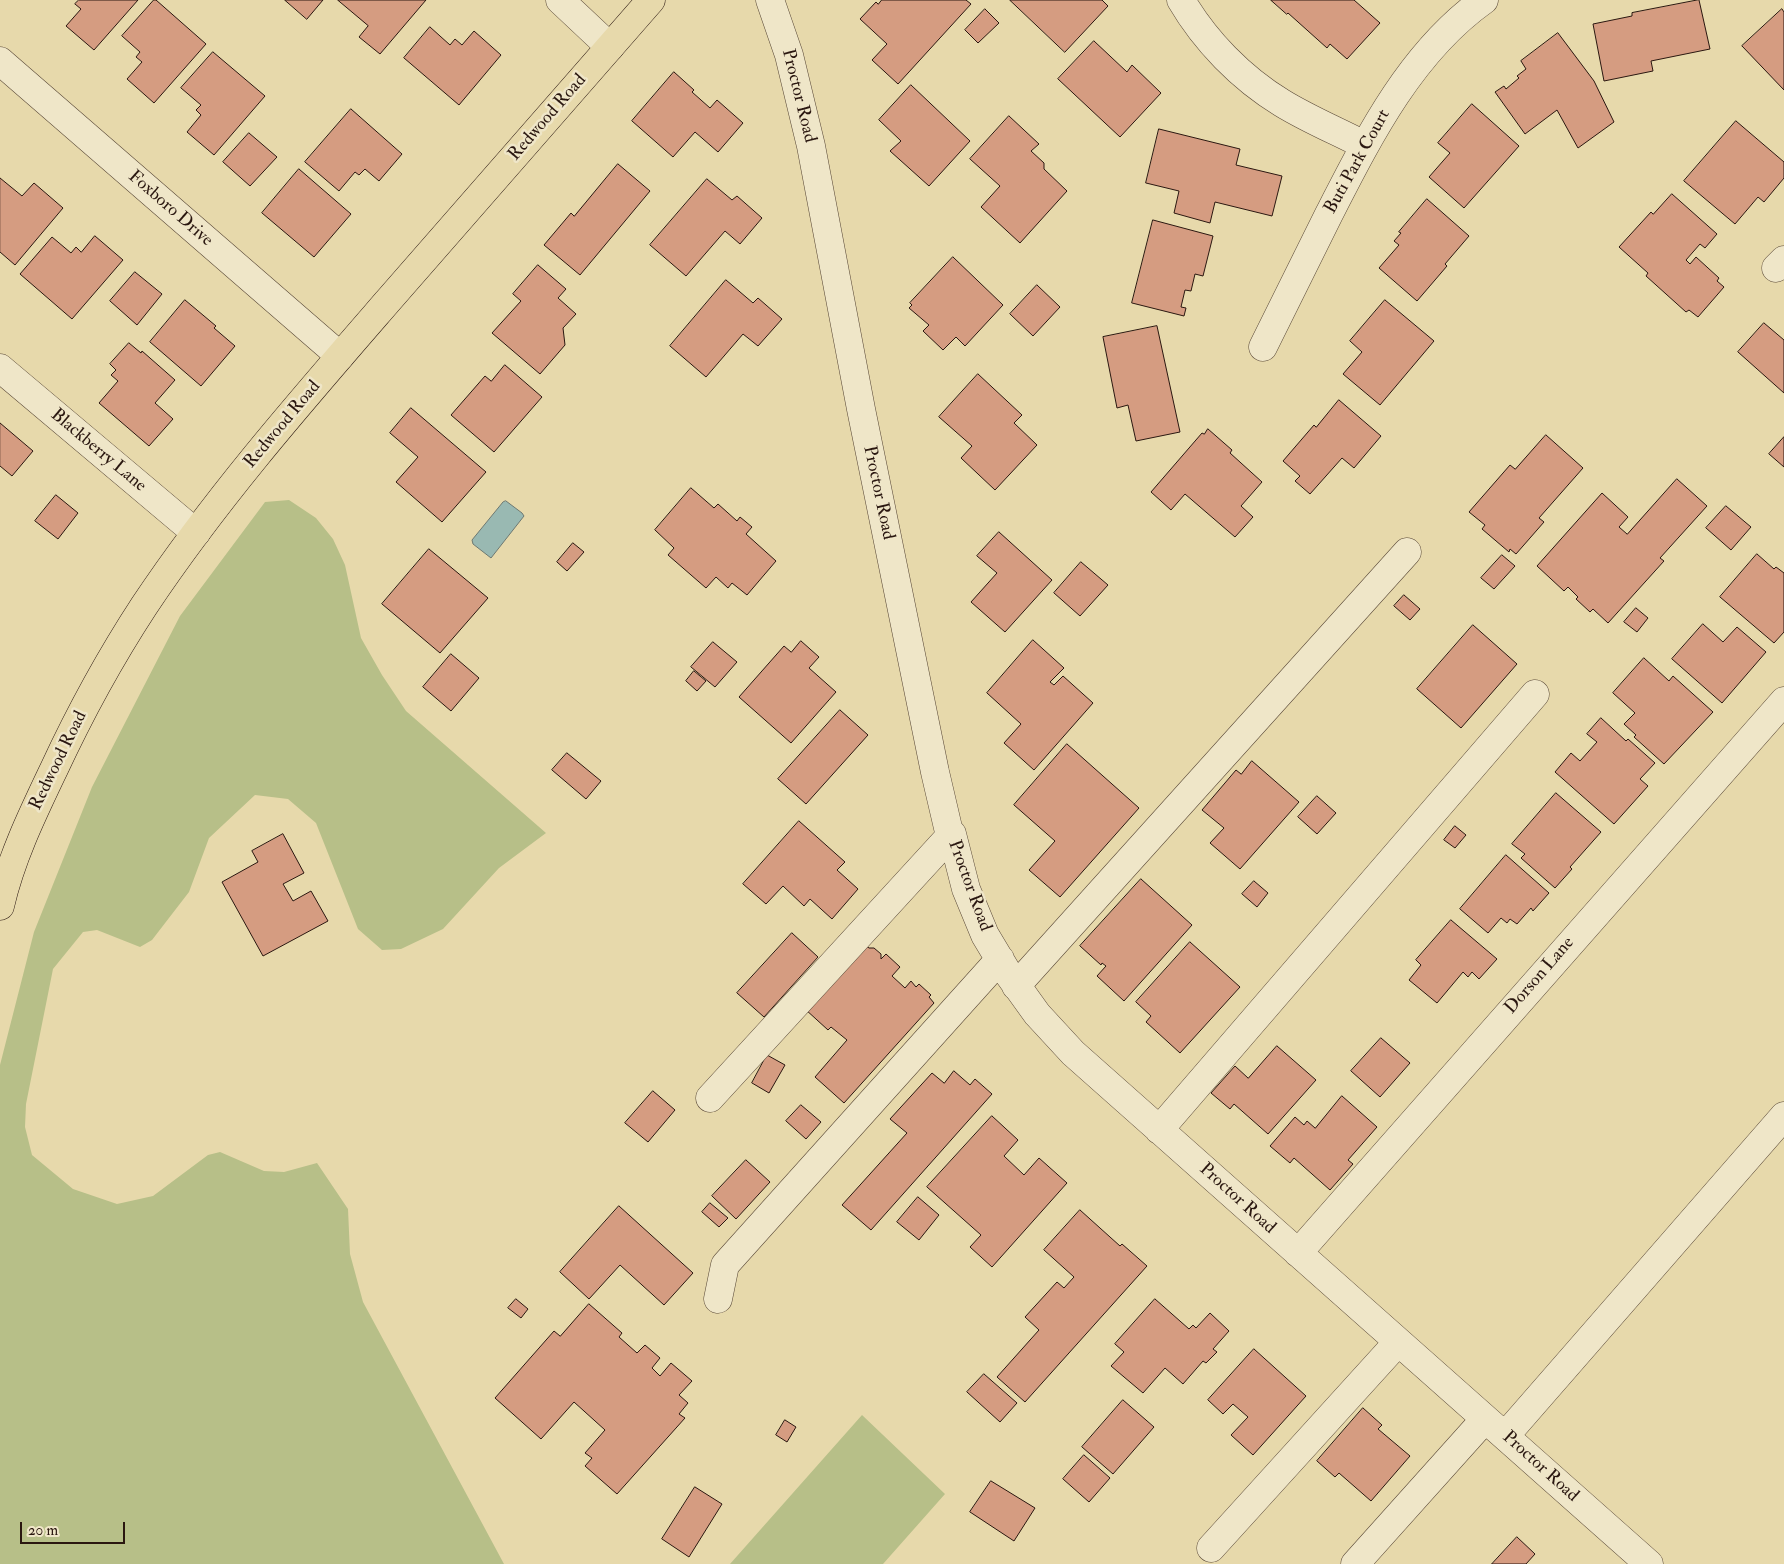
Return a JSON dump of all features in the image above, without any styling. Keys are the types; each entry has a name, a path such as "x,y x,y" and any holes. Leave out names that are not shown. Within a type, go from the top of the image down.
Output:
{"main road":[{"name":"Redwood Road","path":"0,906 4,875 65,746 104,672 145,604 196,533 340,356 651,0"}],"street":[{"path":"560,0 610,47"},
{"name":"Proctor Road","path":"770,0 789,55 811,146 861,409 934,772 948,832 952,834 966,888 985,935 1016,986 1037,1014 1073,1053 1649,1564"},
{"path":"1181,0 1189,14 1211,42 1255,84 1282,103 1364,145"},
{"name":"Buti Park Court","path":"1262,347 1364,145 1399,89 1417,66 1454,26 1484,0"},
{"name":"Foxboro Drive","path":"0,61 340,356"},
{"name":"Blackberry Lane","path":"0,368 196,533"},
{"path":"1016,986 1407,552"},
{"path":"1159,1130 1535,694"},
{"name":"Dorson Lane","path":"1298,1253 1784,701"},
{"path":"710,1098 952,834"},
{"path":"718,1299 725,1265 1000,959"},
{"path":"1355,1564 1495,1427 1784,1116"},
{"path":"1211,1548 1398,1342"}],"green space":[{"path":"289,500 316,518 333,539 345,565 361,638 382,675 406,711 546,833 499,868 443,929 401,949 382,950 358,929 316,823 288,799 255,795 209,838 189,892 152,940 140,947 97,930 83,932 53,969 26,1104 25,1127 32,1155 73,1189 117,1204 153,1196 208,1155 220,1152 264,1171 284,1172 317,1163 348,1209 350,1254 363,1302 504,1564 0,1564 0,1065 34,932 92,787 180,616 265,502"},
{"path":"862,1415 945,1494 883,1564 730,1564"}],"water":[{"path":"506,501 524,516 491,558 473,544 472,540 503,502"}],"building":[{"path":"79,0 138,0 94,50 66,26 81,9 75,4"},
{"path":"154,0 206,44 154,103 127,79 142,62 136,57 140,52 122,36"},
{"path":"285,0 323,0 307,19"},
{"path":"338,0 426,0 380,54 359,37 368,26"},
{"path":"882,0 966,0 971,4 898,84 872,60 887,44 860,19 876,2 878,4"},
{"path":"1010,0 1102,0 1108,6 1065,52"},
{"path":"1271,0 1354,0 1380,23 1347,59 1330,44 1327,48"},
{"path":"1699,0 1710,49 1651,61 1653,71 1604,81 1593,24 1632,16 1632,13"},
{"path":"985,9 999,23 978,43 965,30"},
{"path":"1782,9 1784,12 1784,90 1742,46"},
{"path":"430,27 450,45 455,39 462,45 474,31 501,55 459,105 404,58"},
{"path":"1558,33 1594,81 1614,122 1578,148 1557,110 1525,134 1495,92 1504,86 1506,89 1519,78 1517,76 1526,69 1521,61"},
{"path":"1094,41 1127,72 1132,65 1161,93 1120,137 1058,79"},
{"path":"213,52 265,96 214,155 187,132 201,115 196,110 201,105 181,88"},
{"path":"674,72 710,108 717,100 743,123 718,152 695,132 673,157 632,121"},
{"path":"911,85 970,141 929,186 890,151 901,141 879,120"},
{"path":"1472,104 1519,146 1464,208 1429,177 1450,153 1438,143"},
{"path":"351,109 402,154 379,181 365,169 359,175 355,172 339,191 305,162"},
{"path":"1009,116 1039,144 1031,151 1044,163 1044,169 1067,191 1020,243 981,207 1000,186 970,159"},
{"path":"1736,121 1784,162 1784,178 1764,202 1758,197 1735,224 1684,181"},
{"path":"1159,129 1240,149 1236,165 1282,176 1272,216 1215,202 1210,223 1174,213 1179,191 1146,183"},
{"path":"249,133 277,157 250,186 223,162"},
{"path":"618,164 650,191 580,275 544,245 571,213 574,216"},
{"path":"299,169 351,214 314,257 262,213"},
{"path":"0,178 22,196 34,183 63,208 15,265 0,252"},
{"path":"707,179 732,200 737,196 762,218 740,244 725,231 686,276 650,245"},
{"path":"1672,194 1717,234 1705,248 1700,244 1686,260 1690,264 1696,257 1719,278 1717,281 1724,287 1698,317 1689,310 1686,312 1646,276 1648,273 1619,247 1651,212 1653,214"},
{"path":"1427,199 1469,236 1445,264 1447,266 1417,301 1379,268 1399,245 1394,241 1401,233 1399,232"},
{"path":"1153,220 1213,236 1203,276 1195,274 1191,291 1185,290 1181,307 1186,308 1184,316 1132,303"},
{"path":"95,236 123,260 72,319 20,274 52,237 71,253 76,247 81,252"},
{"path":"953,257 1003,305 965,346 956,337 943,350 923,331 929,325 909,308 912,305 910,303"},
{"path":"538,265 566,289 558,298 576,314 563,328 565,345 540,374 492,333 521,301 513,294"},
{"path":"135,272 162,294 137,325 110,301"},
{"path":"726,280 753,303 758,298 782,319 758,346 743,334 706,377 670,346"},
{"path":"1037,285 1060,307 1033,336 1010,314"},
{"path":"185,300 216,326 214,328 235,346 201,386 150,342"},
{"path":"1385,300 1434,341 1380,405 1343,374 1362,352 1350,341"},
{"path":"1764,323 1784,340 1784,393 1738,352"},
{"path":"1157,326 1180,432 1136,441 1128,405 1117,408 1103,337"},
{"path":"129,343 141,353 142,351 175,380 155,403 173,419 149,446 99,403 118,381 111,375 116,370 110,364"},
{"path":"505,365 542,397 494,452 451,415 485,376 491,381"},
{"path":"978,374 1022,415 1014,423 1037,445 995,490 961,458 972,446 939,417"},
{"path":"1339,400 1381,436 1354,468 1342,458 1310,494 1295,481 1300,476 1283,461 1314,425 1316,427"},
{"path":"411,408 486,472 442,522 396,482 418,457 390,433"},
{"path":"0,423 33,451 12,476 0,466"},
{"path":"1208,429 1232,450 1230,453 1262,482 1241,506 1253,517 1235,537 1185,494 1171,510 1151,492 1202,433 1204,434"},
{"path":"1546,435 1583,468 1539,518 1544,522 1516,554 1510,549 1509,552 1482,529 1485,525 1469,512 1510,465 1515,469"},
{"path":"1784,437 1784,467 1769,454"},
{"path":"1677,479 1707,506 1660,558 1664,561 1608,623 1593,609 1590,612 1576,599 1578,597 1568,587 1564,591 1537,566 1602,493 1628,517 1619,527 1627,534"},
{"path":"691,488 714,508 718,504 737,521 740,517 752,527 746,534 776,561 747,595 732,583 728,588 716,577 706,588 668,555 674,548 655,530"},
{"path":"56,495 78,513 58,539 35,521"},
{"path":"1726,506 1751,527 1731,550 1706,528"},
{"path":"999,532 1052,580 1005,632 971,602 997,573 977,556"},
{"path":"573,543 584,552 567,571 557,562"},
{"path":"429,549 488,598 440,653 382,604"},
{"path":"1757,554 1774,569 1776,567 1784,573 1784,632 1774,643 1720,597"},
{"path":"1502,555 1515,566 1494,589 1481,578"},
{"path":"1081,562 1108,585 1080,616 1054,593"},
{"path":"1404,595 1420,609 1410,620 1394,606"},
{"path":"1636,608 1648,618 1637,632 1624,622"},
{"path":"1703,624 1723,642 1737,627 1766,652 1722,703 1672,659"},
{"path":"1473,625 1517,664 1461,728 1417,689"},
{"path":"1033,640 1064,668 1050,682 1054,685 1063,676 1093,703 1034,770 1004,743 1021,724 987,693"},
{"path":"801,641 819,657 809,668 836,692 791,743 739,697 784,646 791,652"},
{"path":"713,642 737,662 715,687 691,667"},
{"path":"451,654 479,678 451,711 423,687"},
{"path":"1644,658 1669,681 1673,676 1713,712 1664,764 1634,737 1636,735 1624,724 1635,713 1613,693"},
{"path":"694,671 706,681 697,691 686,681"},
{"path":"840,710 868,735 806,804 778,779"},
{"path":"1601,718 1626,741 1628,739 1655,763 1640,779 1648,786 1614,824 1555,772 1571,753 1580,761 1597,742 1587,734"},
{"path":"1067,744 1139,808 1060,897 1029,870 1055,841 1014,805"},
{"path":"567,753 601,781 586,799 552,770"},
{"path":"1252,761 1299,802 1240,869 1210,843 1224,828 1202,810 1236,770 1241,774"},
{"path":"1556,793 1601,832 1570,867 1572,869 1555,888 1521,858 1525,854 1512,844"},
{"path":"1317,796 1336,813 1317,834 1298,817"},
{"path":"799,821 845,862 837,870 858,889 832,919 810,899 804,906 783,886 766,904 743,884"},
{"path":"1455,826 1466,835 1455,848 1444,840"},
{"path":"283,834 304,873 283,884 293,901 311,891 328,921 263,956 222,882 258,862 252,851"},
{"path":"1506,855 1549,893 1533,911 1531,908 1517,924 1510,919 1507,923 1501,918 1488,933 1460,909"},
{"path":"1141,879 1192,925 1124,1001 1097,976 1106,966 1102,963 1101,965 1080,946"},
{"path":"1254,881 1268,893 1257,907 1242,894"},
{"path":"1451,920 1497,959 1479,979 1472,972 1468,977 1463,972 1437,1003 1409,980 1421,965 1416,960"},
{"path":"792,933 818,957 764,1017 737,993"},
{"path":"1190,942 1240,987 1180,1053 1146,1022 1151,1016 1136,1002"},
{"path":"864,944 869,948 874,948 881,954 881,959 886,954 900,967 892,976 905,988 911,981 916,987 919,984 931,995 929,997 934,1003 844,1103 815,1077 847,1040 831,1027 828,1030 805,1009"},
{"path":"1381,1038 1410,1063 1380,1097 1351,1071"},
{"path":"1277,1046 1316,1080 1268,1134 1234,1104 1230,1109 1211,1093 1235,1066 1248,1078"},
{"path":"767,1055 785,1065 769,1093 752,1083"},
{"path":"954,1071 970,1085 975,1079 992,1094 871,1230 842,1205 907,1133 890,1119 932,1073 944,1083"},
{"path":"653,1091 675,1110 648,1142 625,1123"},
{"path":"1342,1096 1377,1127 1348,1160 1353,1164 1330,1190 1294,1158 1290,1163 1270,1146 1295,1117 1304,1125 1307,1121 1315,1128"},
{"path":"801,1105 821,1122 806,1139 786,1121"},
{"path":"992,1116 1018,1140 1004,1156 1024,1175 1039,1158 1067,1183 992,1267 970,1247 981,1235 927,1187"},
{"path":"746,1160 770,1182 736,1219 712,1196"},
{"path":"918,1197 939,1215 919,1240 897,1222"},
{"path":"710,1203 728,1218 719,1227 702,1212"},
{"path":"619,1206 693,1273 664,1305 620,1265 589,1299 560,1272"},
{"path":"1080,1210 1120,1246 1122,1244 1147,1266 1025,1402 997,1377 1039,1330 1025,1317 1057,1282 1064,1288 1074,1277 1044,1250"},
{"path":"516,1299 528,1309 521,1318 508,1308"},
{"path":"1155,1299 1189,1329 1193,1325 1196,1328 1210,1313 1229,1331 1213,1349 1217,1352 1206,1363 1203,1361 1183,1384 1165,1368 1143,1393 1111,1366 1124,1352 1115,1344"},
{"path":"589,1304 622,1333 619,1337 637,1353 645,1345 660,1358 652,1368 660,1376 671,1363 692,1381 679,1395 688,1403 679,1414 685,1418 617,1494 585,1466 592,1458 585,1453 605,1430 574,1402 541,1439 495,1398 554,1331 560,1336"},
{"path":"1254,1349 1306,1396 1253,1455 1231,1435 1248,1417 1233,1404 1223,1414 1208,1400"},
{"path":"984,1374 1017,1403 1000,1422 967,1392"},
{"path":"1123,1400 1154,1427 1113,1474 1082,1447"},
{"path":"1363,1408 1382,1425 1378,1429 1410,1456 1371,1501 1339,1473 1335,1477 1317,1461"},
{"path":"785,1420 796,1427 787,1442 776,1435"},
{"path":"1084,1455 1110,1478 1089,1502 1063,1479"},
{"path":"991,1481 1035,1508 1014,1541 970,1512"},
{"path":"695,1487 722,1504 689,1557 662,1539"},
{"path":"1517,1537 1535,1554 1526,1564 1492,1564"}]}
